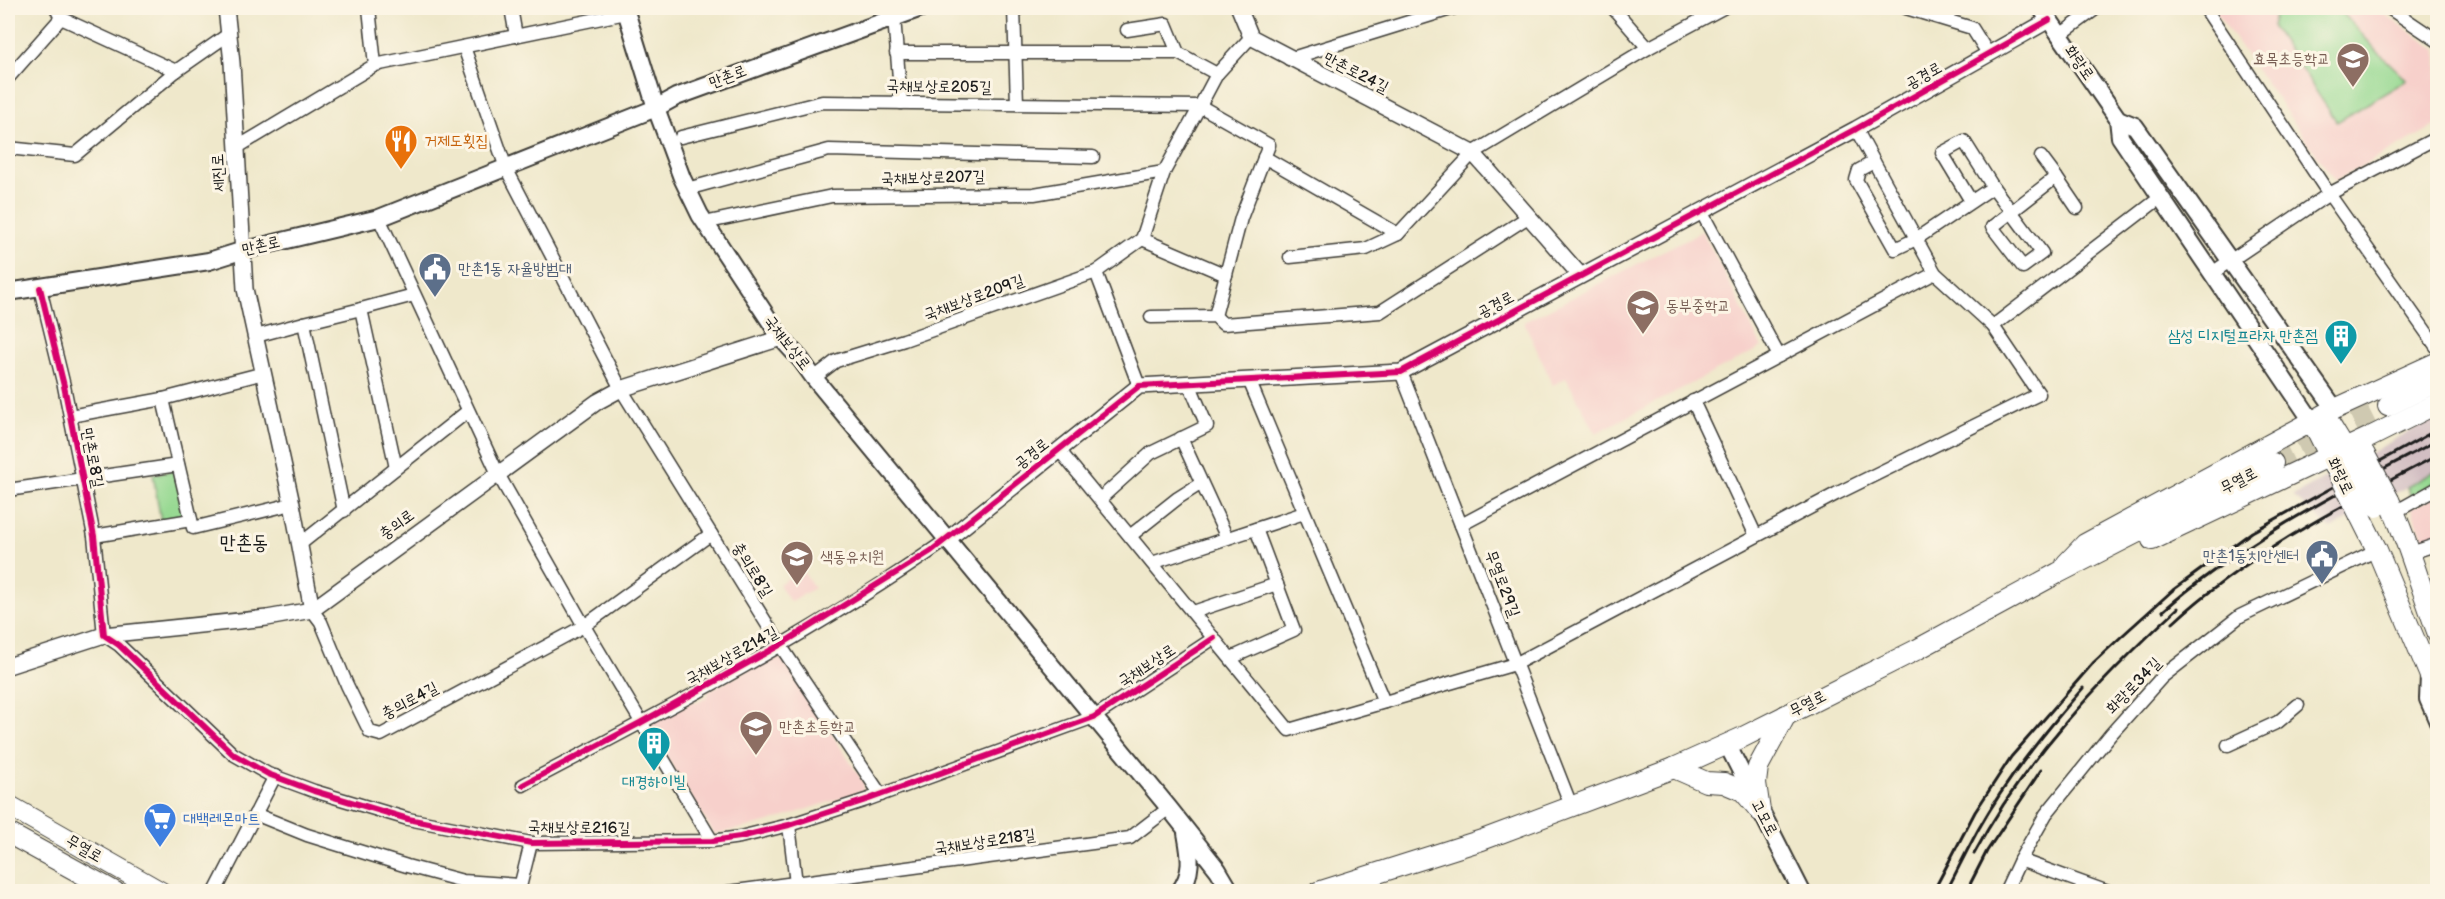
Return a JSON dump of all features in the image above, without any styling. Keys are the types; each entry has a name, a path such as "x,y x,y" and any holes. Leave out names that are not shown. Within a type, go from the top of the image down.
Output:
{"main road":[{"name":"만촌로","path":"8,292 209,261 241,251 379,218 656,108 676,97 921,8"},
{"name":"국채보상로","path":"625,10 656,108 687,189 704,223 781,338 1094,717 1218,870 1231,891"},
{"name":"화랑로","path":"2045,14 2118,118 2120,137 2212,273 2324,415 2347,455 2360,516 2377,550 2438,695"},
{"name":"화랑로","path":"2118,118 2135,126 2229,261 2347,455 2387,506 2389,528 2408,546"},
{"path":"2058,573 2085,544 2324,415 2438,362"},
{"path":"2388,406 2438,381"},
{"path":"2058,573 2079,575 2347,455 2438,403"},
{"name":"무열로","path":"1318,891 1482,840 1674,768 1918,649 2058,573 2273,463"},
{"path":"2408,546 2427,609 2437,631"},
{"path":"2429,675 2428,699 2438,722"},
{"path":"1760,811 1756,783 1758,767 1786,715"},
{"name":"고모로","path":"1727,744 1802,891"},
{"path":"1674,768 1706,782 1724,783 1743,792 1760,811"},
{"name":"무열로","path":"8,805 161,891"},
{"path":"1179,891 1187,879 1190,866 1185,829"},
{"name":"무열로","path":"8,833 115,891"},
{"path":"59,861 95,871 102,870 104,866 94,855"},
{"path":"1785,858 1789,891"},
{"path":"1785,858 1812,891"}],"street":[{"name":"세진로","path":"226,8 232,63 241,251 245,289 292,504 312,610"},
{"path":"369,8 375,65"},
{"path":"511,8 516,36"},
{"path":"1014,8 1017,104"},
{"path":"1226,275 1142,239 1164,172 1217,74 1251,37 1239,8"},
{"path":"1289,59 1454,8"},
{"path":"1613,8 1648,48"},
{"path":"1290,257 1365,249 1398,234 1473,153 1648,48 1723,8"},
{"path":"1906,8 1972,28 1989,55"},
{"path":"2060,35 2097,8"},
{"path":"2205,8 2329,194 2438,349"},
{"path":"2389,8 2438,41"},
{"path":"236,148 375,65 516,36 625,10"},
{"path":"8,78 59,13 176,70"},
{"name":"공경로","path":"948,539 1139,386 1401,372 1856,129 1989,55 2045,14"},
{"path":"894,17 901,103"},
{"path":"1127,30 1166,24 1178,53"},
{"path":"8,148 75,155 176,70 229,34"},
{"name":"만촌로24길","path":"1251,37 1289,59 1473,153 1580,275"},
{"path":"464,47 506,168"},
{"path":"896,52 1178,53 1217,74"},
{"name":"국채보상로205길","path":"681,137 822,102 1200,106"},
{"path":"1200,106 1269,146 1241,218 1215,316"},
{"path":"1059,450 1289,730 1515,664 1836,494 2039,394 1993,326 1935,273 1856,129"},
{"path":"2212,273 2329,194 2438,137"},
{"path":"1971,201 1942,153 1964,141 2012,213 2056,177"},
{"name":"국채보상로207길","path":"687,189 829,150 1093,157"},
{"path":"1264,157 1398,234"},
{"path":"2041,157 2077,208"},
{"path":"1874,162 1859,170 1857,180 1894,249 1916,239 1993,187"},
{"name":"충의로8길","path":"506,168 621,389 780,645 881,795"},
{"name":"국채보상로207길","path":"704,223 832,196 1034,194 1164,172"},
{"path":"1993,326 2161,197"},
{"path":"1701,211 1779,356"},
{"path":"1151,317 1215,316 1223,324 1380,312 1528,217"},
{"path":"379,218 498,474 640,723 712,841"},
{"name":"국채보상로209길","path":"814,378 836,361 904,340 1096,272 1142,239"},
{"path":"1096,272 1139,386"},
{"path":"1461,525 1935,273"},
{"name":"만촌로8길","path":"40,288 70,416 94,536 104,635"},
{"path":"256,336 414,295"},
{"path":"361,309 396,468"},
{"path":"304,323 344,511"},
{"name":"충의로","path":"8,666 104,635 267,618 312,610 597,402 621,389 781,338"},
{"name":"무열로29길","path":"1401,372 1572,808"},
{"name":"만촌로8길","path":"70,416 163,399 264,373"},
{"path":"1249,380 1384,702"},
{"path":"1100,499 1150,453 1207,426 1189,383"},
{"path":"163,399 192,524"},
{"path":"1693,401 1756,536"},
{"path":"299,545 468,411"},
{"path":"1181,438 1200,484 1227,538"},
{"name":"만촌로8길","path":"8,490 178,465"},
{"path":"1130,536 1178,498 1200,484"},
{"path":"2387,506 2438,488"},
{"path":"94,536 192,524 292,504"},
{"path":"1152,563 1304,513"},
{"path":"1230,658 1294,630 1256,529"},
{"name":"충의로4길","path":"312,610 321,622 347,685 370,732 381,735 584,626 711,534"},
{"name":"국채보상로214길","path":"523,785 640,723 827,618 948,539"},
{"path":"2408,546 2438,544"},
{"name":"화랑로34길","path":"2005,891 2046,814 2111,734 2162,677 2240,616 2377,550"},
{"path":"1193,612 1277,584"},
{"name":"국채보상로216길","path":"104,635 119,645 233,754 275,776 314,791 408,819 531,843 712,841 740,837 789,825 881,795 1094,717"},
{"name":"국채보상로","path":"1094,717 1214,638"},
{"path":"2228,745 2278,722 2298,705"},
{"path":"215,891 275,776"},
{"name":"국채보상로218길","path":"728,891 797,887 1130,838 1168,808"},
{"path":"255,814 307,835 406,866 463,881 519,888 531,843"},
{"path":"789,825 797,887"},
{"path":"2020,860 2108,891"}],"shaded area":[{"name":"효목초등학교","path":"2213,8 2375,8 2437,50 2437,125 2335,181"},
{"name":"동부중학교","path":"1702,231 1762,347 1596,433 1566,378 1553,385 1524,322"},
{"path":"2437,416 2437,470 2331,529 2293,496"},
{"path":"2437,497 2437,535 2424,541 2411,507"},
{"name":"색동유치원","path":"802,570 814,588 790,602 779,584"},
{"name":"만촌초등학교","path":"773,657 782,658 864,783 863,791 763,824 714,834 650,730 652,722 691,701 698,702 707,697 709,691"}],"green space":[{"path":"2277,8 2338,8 2407,80 2337,122 2272,26"},
{"path":"177,470 187,518 161,522 153,474"},
{"path":"2437,470 2437,481 2412,497 2407,487"}],"tunnel":[{"path":"2273,463 2388,406"}],"railway":[{"path":"1933,892 1975,812 2011,757 2094,662 2123,635 2173,590 2252,532 2438,429"},
{"path":"2163,611 2194,585 2261,539 2330,498 2438,440"},
{"path":"2173,623 2203,597 2266,552 2334,511 2438,455"},
{"path":"1974,854 1994,819 2040,754 2092,693 2178,608"},
{"path":"1946,892 1978,830 2001,792 2083,688"},
{"path":"1966,892 1987,851 2041,770"}],"cycle path":[{"path":"523,785 780,645 931,551 1139,386 1401,372 1856,129 2049,20"},
{"path":"40,288 64,386 94,536 104,635 119,645 233,754 268,774 314,791 408,819 531,843 712,841 740,837 789,825 869,799 1094,717 1214,638"}],"place":[{"name":"효목초등학교","path":"2353,88"},
{"name":"거제도횟집","path":"401,170"},
{"name":"만촌1동 자율방범대","path":"435,298"},
{"name":"동부중학교","path":"1643,335"},
{"name":"삼성 디지털프라자 만촌점","path":"2341,365"},
{"name":"만촌1동치안센터","path":"2322,585"},
{"name":"색동유치원","path":"797,586"},
{"name":"만촌초등학교","path":"756,756"},
{"name":"대경하이빌","path":"654,772"},
{"name":"대백레몬마트","path":"160,848"}],"district":[{"name":"만촌동","path":"244,543"}]}
